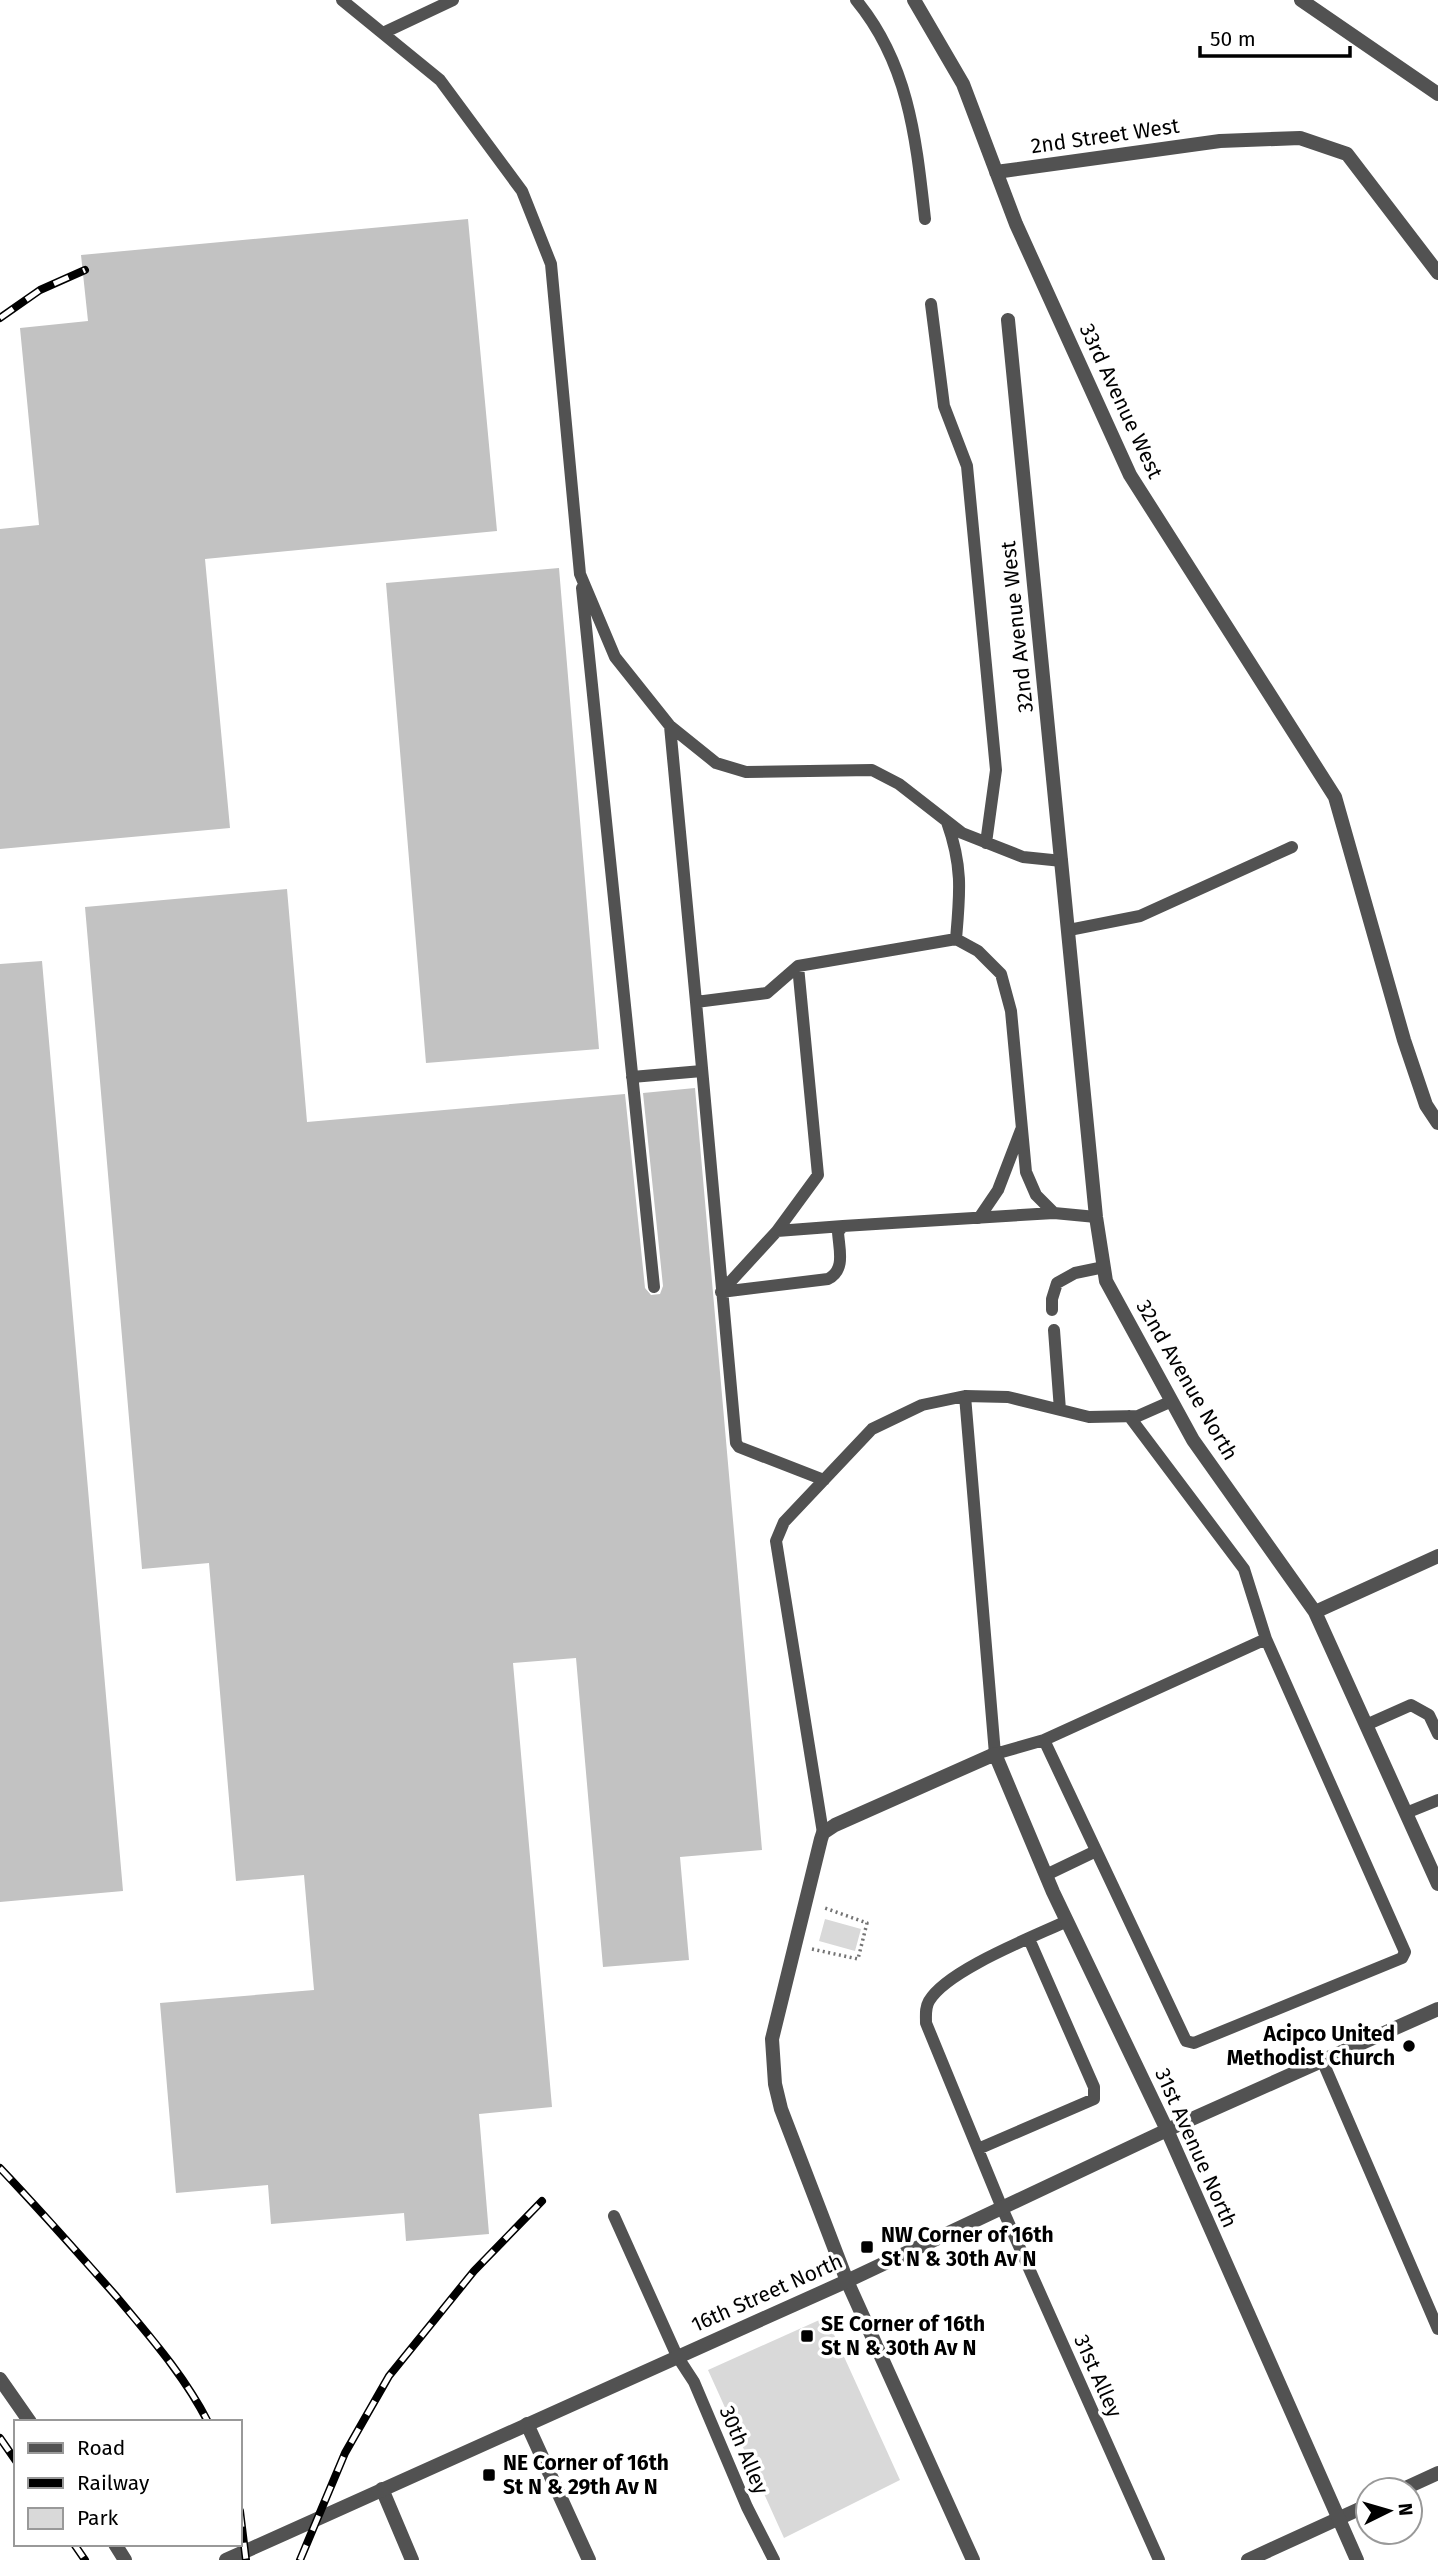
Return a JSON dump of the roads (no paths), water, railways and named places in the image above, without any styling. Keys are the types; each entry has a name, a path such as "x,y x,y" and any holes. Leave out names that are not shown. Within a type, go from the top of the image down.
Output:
{"street":[{"name":"33rd Avenue West","path":"914,0 962,84 1016,224 1130,475 1335,797 1404,1040 1426,1105 1438,1124"},
{"path":"1301,0 1438,94"},
{"name":"2nd Street West","path":"996,172 1220,141 1300,138 1347,154 1438,274"},
{"name":"32nd Avenue West","path":"1008,320 1069,930"},
{"name":"32nd Avenue North","path":"1069,930 1096,1217 1106,1281 1194,1440 1315,1612 1438,1884"},
{"path":"1315,1612 1438,1556"},
{"path":"973,2560 847,2281 781,2109 775,2084 772,2039 823,1833 995,1754"},
{"name":"31st Avenue North","path":"995,1754 1046,1875 1167,2130 1357,2560"},
{"name":"16th Street North","path":"226,2560 847,2281 1167,2130 1438,2009"},
{"path":"0,2379 29,2420"},
{"path":"527,2424 589,2560"},
{"path":"382,2489 412,2560"},
{"path":"1248,2560 1354,2512"}],"lane":[{"path":"342,0 440,80 522,191 551,264 580,574 654,1287"},
{"path":"383,33 453,0"},
{"path":"856,0 890,52 905,87 915,129 925,219"},
{"path":"931,304 944,407 967,466 996,770 986,843"},
{"path":"580,574 615,657 670,726 716,763 746,772 872,770 899,784 962,833 1023,857 1062,861"},
{"path":"670,726 737,1446 824,1480"},
{"path":"947,822 959,856 962,887 956,939"},
{"path":"1069,930 1140,916 1292,847"},
{"path":"696,1002 767,992 798,966 956,939 978,951 1001,974 1011,1011 1026,1172 1036,1195 1054,1213"},
{"path":"721,1292 777,1231 818,1175 798,966"},
{"path":"632,1077 702,1072"},
{"path":"979,1218 998,1190 1022,1126"},
{"path":"777,1231 1054,1213 1096,1217"},
{"path":"721,1292 828,1279 837,1275 840,1268 838,1232 843,1226"},
{"path":"1052,1310 1057,1283 1075,1273 1104,1267"},
{"path":"1054,1330 1060,1410"},
{"path":"823,1833 776,1541 784,1522 872,1429 922,1405 965,1396 1008,1397 1089,1417 1138,1416 1172,1401"},
{"path":"965,1396 995,1754 1044,1740 1266,1639"},
{"path":"1044,1740 1189,2043 1402,1958 1405,1952 1266,1639 1244,1569 1129,1416"},
{"path":"1366,1725 1411,1705 1429,1715 1438,1734"},
{"path":"1406,1813 1438,1800"},
{"path":"1046,1875 1096,1851"},
{"name":"31st Alley","path":"1067,1921 994,1955 939,1988 926,2007 926,2023 1002,2208 1159,2560"},
{"path":"978,2149 1094,2099 1094,2087 1029,1939"},
{"path":"1322,2060 1438,2329"},
{"name":"30th Alley","path":"614,2216 677,2356 694,2382 747,2507 774,2560"}],"railway":[{"path":"0,318 40,290 85,270"},
{"path":"0,2168 141,2326 177,2372 207,2420"},
{"path":"300,2560 345,2453 389,2376 474,2271 542,2201"},
{"path":"0,2438 14,2458"},
{"path":"242,2527 246,2560"},
{"path":"75,2546 85,2560"}],"place":[{"name":"Acipco United Methodist Church","path":"1409,2046"},
{"name":"NW Corner of 16th St N & 30th Av N","path":"867,2247"},
{"name":"SE Corner of 16th St N & 30th Av N","path":"807,2336"},
{"name":"NE Corner of 16th St N & 29th Av N","path":"489,2475"}]}
